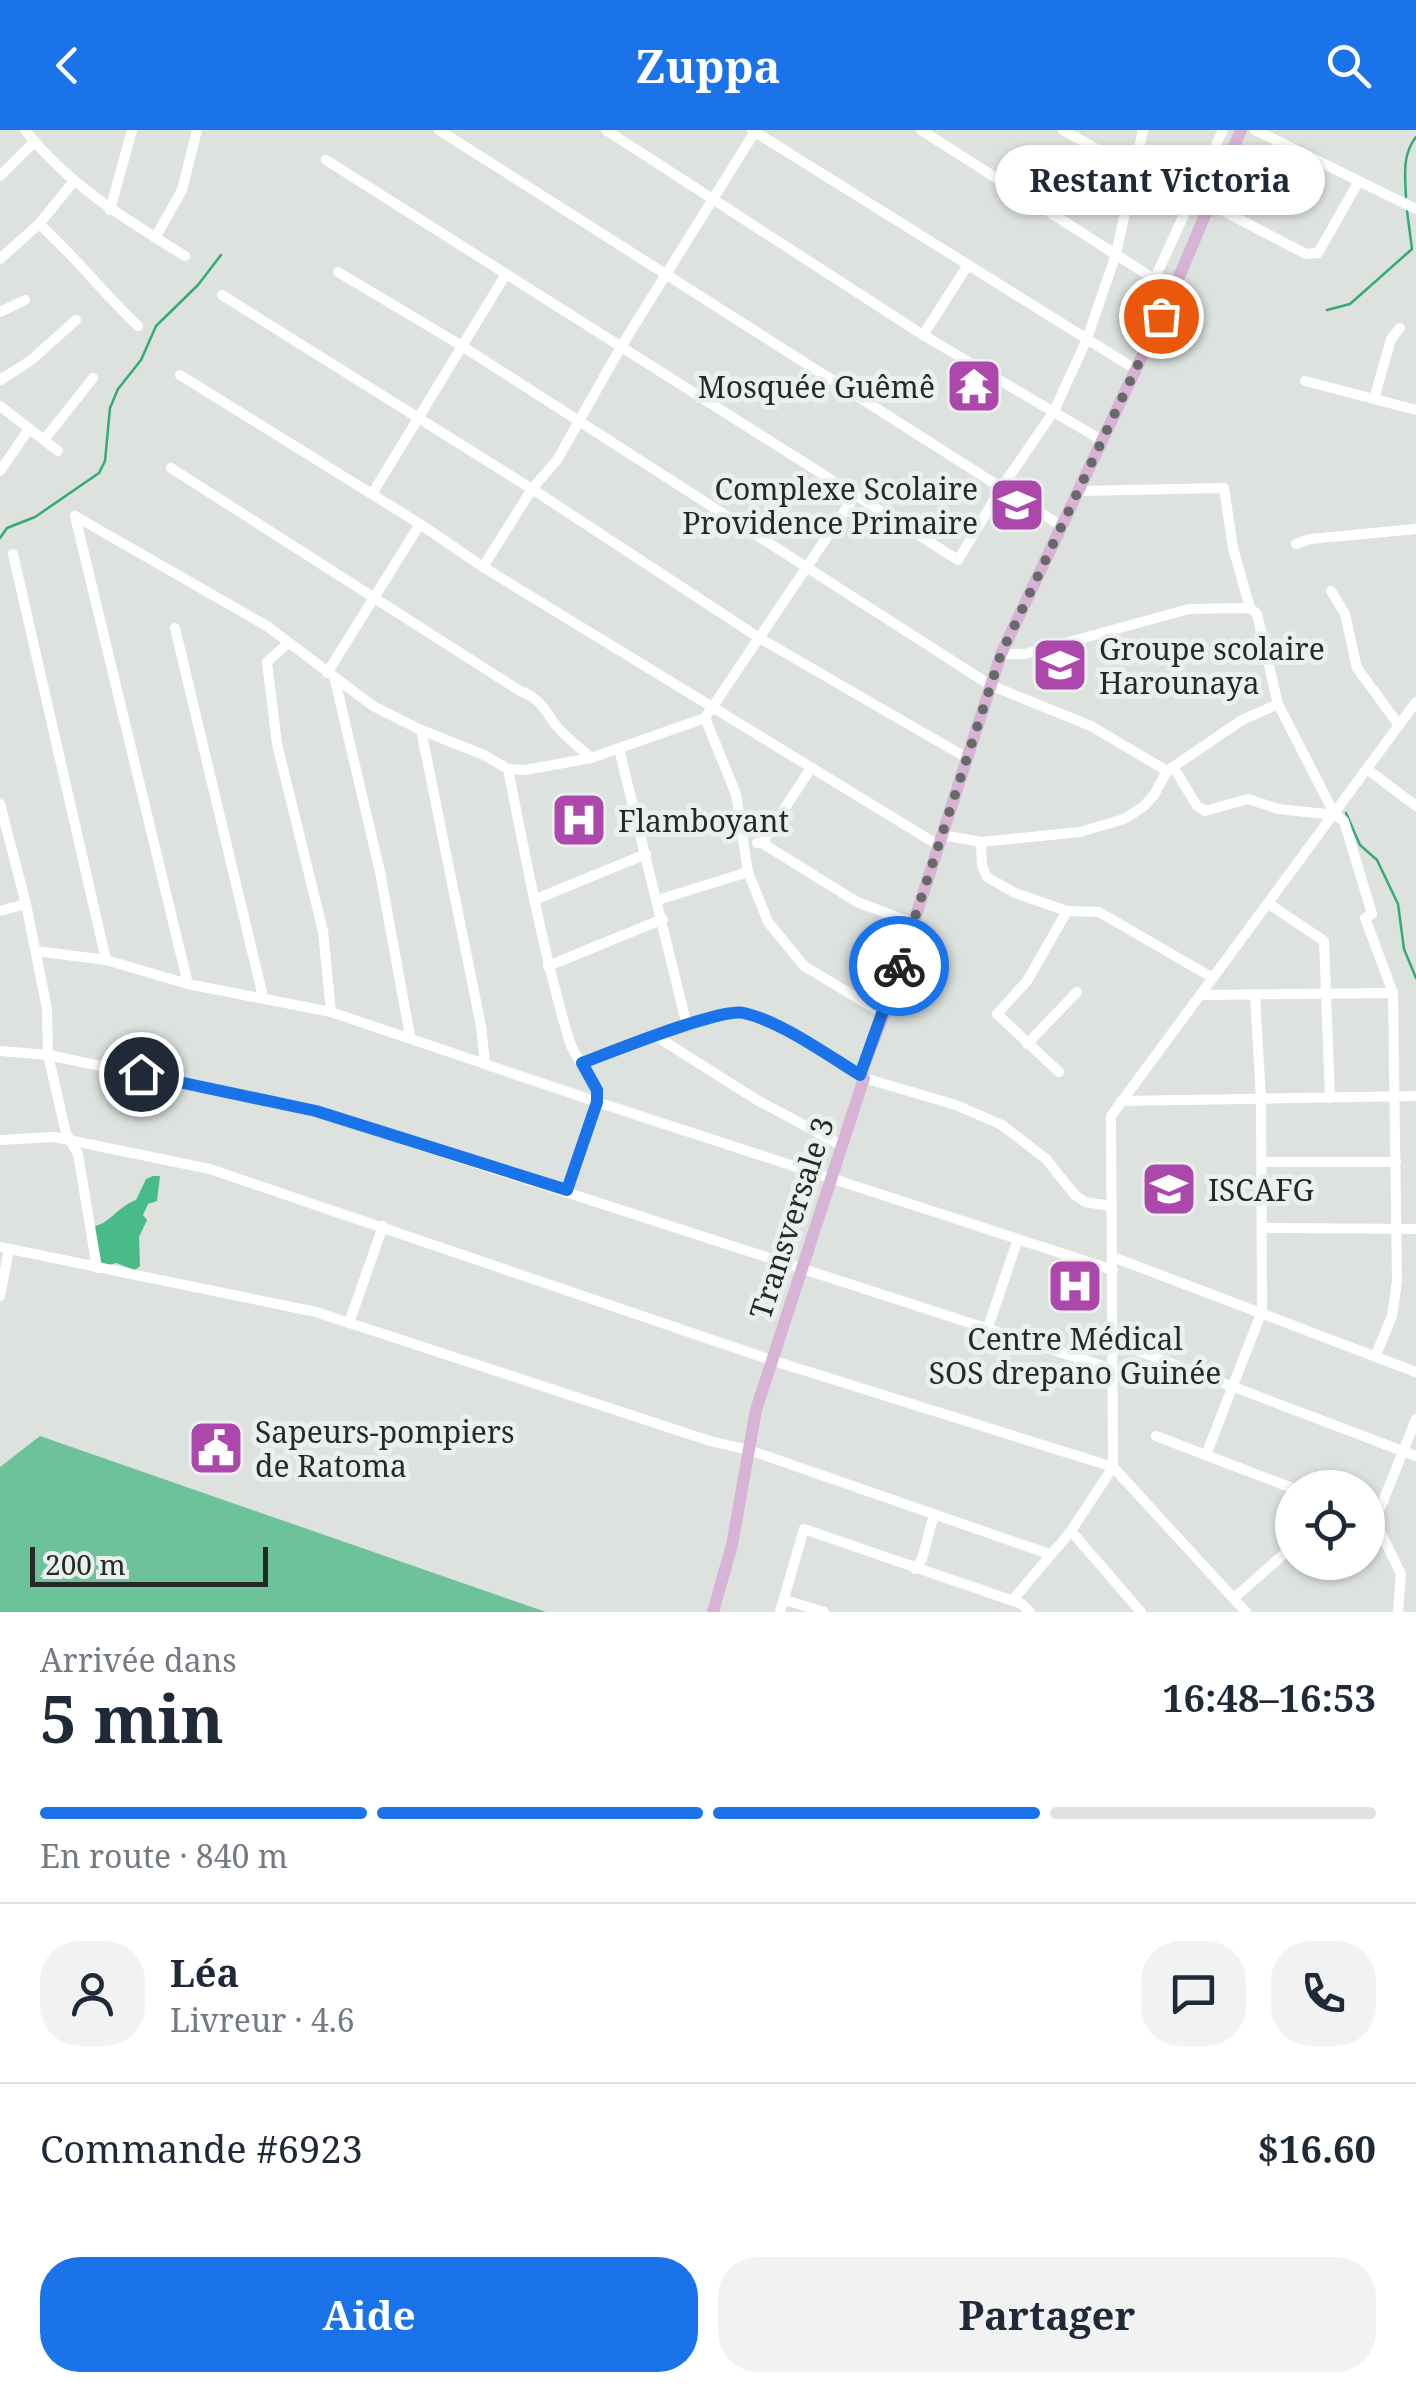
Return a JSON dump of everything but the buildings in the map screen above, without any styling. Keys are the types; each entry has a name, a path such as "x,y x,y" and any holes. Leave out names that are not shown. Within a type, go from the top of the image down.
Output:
{"main road":[{"name":"Transversale 3","path":"714,1612 732,1545 756,1410 1001,654 1173,291 1240,130"}],"street":[{"path":"25,130 110,210 185,256"},
{"path":"110,210 132,130"},
{"path":"155,238 182,190 196,130"},
{"path":"439,130 1063,527"},
{"path":"606,130 924,335 1103,441"},
{"path":"921,130 1173,291"},
{"path":"1063,130 1191,202"},
{"path":"326,160 958,560 1002,486 1054,411 1087,339 1116,254 1143,130"},
{"path":"1154,280 1222,130"},
{"path":"1256,130 1416,209"},
{"path":"483,567 532,489 557,460 622,345 754,131 1135,370"},
{"path":"0,176 34,142"},
{"path":"0,259 39,224 74,180"},
{"path":"1208,204 1306,254 1318,253 1359,181"},
{"path":"39,224 78,258 101,291 138,326"},
{"path":"924,335 968,265"},
{"path":"338,272 462,346 990,685 1090,726 1171,769 1204,811 1248,798 1278,809 1335,815 1344,821 1365,880 1372,914 1366,918 1393,993 1396,1299 1376,1357"},
{"path":"372,494 506,274"},
{"path":"222,295 761,638 966,758"},
{"path":"0,312 25,300"},
{"path":"0,380 30,361 76,320"},
{"path":"1374,399 1390,340 1400,328"},
{"path":"180,376 420,524 709,713 940,840 981,842 1080,832 1124,818 1143,808 1171,769 1242,720 1278,704"},
{"path":"44,440 93,378"},
{"path":"1305,382 1416,410"},
{"path":"0,406 58,451"},
{"path":"0,471 29,429"},
{"path":"171,468 374,600 520,691 535,696 545,705 554,724 591,758"},
{"path":"1080,491 1224,488 1233,548 1250,608 1257,614 1278,704 1335,815"},
{"path":"188,984 75,516 267,626 373,706 508,769 525,770 591,758 709,713 856,494"},
{"path":"410,1036 380,872 331,676 420,524"},
{"path":"1296,544 1310,539 1416,529"},
{"path":"13,554 106,960"},
{"path":"1331,591 1346,614 1356,668 1400,725"},
{"path":"1001,654 1025,654 1189,609 1250,608"},
{"path":"175,628 263,997"},
{"path":"287,644 267,662 278,744 323,931 331,1012"},
{"path":"780,1612 804,1529 1021,1607 1049,1554 1113,1467 1110,1122 1120,1101 1270,904 1416,702"},
{"path":"709,713 736,794 748,872 768,922 804,966 884,1014"},
{"path":"421,730 482,1026 485,1062"},
{"path":"618,749 687,1026"},
{"path":"762,843 812,768"},
{"path":"508,769 548,966 572,1050 597,1090 597,1102 567,1190"},
{"path":"1367,769 1416,806"},
{"path":"0,804 36,951 46,1009 48,1054 66,1133 78,1154 98,1268"},
{"path":"981,842 982,866 987,877 1015,893 1066,911 1099,912 1213,978"},
{"path":"746,844 762,843 857,902 913,923"},
{"path":"534,900 646,854"},
{"path":"658,900 748,872"},
{"path":"0,911 26,904"},
{"path":"1270,904 1324,941 1330,1098"},
{"path":"1059,1072 998,1019 998,1010 1027,981 1066,911"},
{"path":"548,966 663,919"},
{"path":"36,951 106,960 188,984 331,1012 1113,1270"},
{"path":"1027,1044 1077,992"},
{"path":"1202,995 1393,993"},
{"path":"1206,1455 1262,1311 1261,1099 1255,996"},
{"path":"582,1063 654,1035 741,1012 791,1034 862,1076 956,1105 1002,1125 1046,1159 1075,1195 1086,1202 1111,1206"},
{"path":"654,1035 758,1100 842,1145"},
{"path":"0,1051 48,1054 316,1111 1112,1369"},
{"path":"1120,1101 1416,1096"},
{"path":"0,1140 54,1137 210,1169 771,1360 1113,1467 1246,1612"},
{"path":"1262,1162 1396,1162"},
{"path":"349,1323 383,1226"},
{"path":"1262,1228 1416,1229"},
{"path":"988,1327 1018,1239"},
{"path":"0,1296 5,1248 316,1312 691,1435 750,1450 1049,1554"},
{"path":"1113,1257 1416,1372"},
{"path":"1112,1341 1416,1456"},
{"path":"970,1422 976,1409"},
{"path":"1385,1491 1416,1420"},
{"path":"1156,1436 1275,1481"},
{"path":"915,1569 922,1559 934,1514"},
{"path":"1070,1530 1141,1612"},
{"path":"1385,1545 1401,1574 1396,1610"},
{"path":"1234,1598 1275,1562"},
{"path":"1400,1586 1416,1586"},
{"path":"785,1600 824,1612"}],"green space":[{"path":"160,1176 157,1201 148,1204 143,1215 147,1220 139,1237 140,1266 135,1270 116,1263 106,1266 95,1259 91,1227 104,1223 136,1200 146,1179"},
{"path":"40,1436 546,1612 0,1612 0,1467"}],"waterway":[{"path":"1406,197 1406,158 1416,137"},
{"path":"1327,310 1350,304 1412,249 1407,211"},
{"path":"0,538 7,528 35,517 99,473 105,461 110,408 118,389 141,360 156,326 198,285 221,255"},
{"path":"1346,813 1360,845 1377,860 1398,904 1404,949 1416,978"}],"way so far":[{"path":"899,966 1001,654 1161,316"}],"place":[{"name":"Restant Victoria","path":"1161,316"},
{"name":"Mosquée Guêmê","path":"974,386"},
{"name":"Complexe Scolaire Providence Primaire","path":"1017,505"},
{"name":"Groupe scolaire Harounaya","path":"1060,665"},
{"name":"Flamboyant","path":"579,820"},
{"name":"ISCAFG","path":"1169,1189"},
{"name":"Centre Médical SOS drepano Guinée","path":"1075,1286"},
{"name":"Sapeurs-pompiers de Ratoma","path":"216,1448"}],"route":[{"path":"141,1074 316,1111 567,1190 597,1102 597,1090 582,1063 654,1035 741,1012 791,1034 860,1075 899,966"}]}
